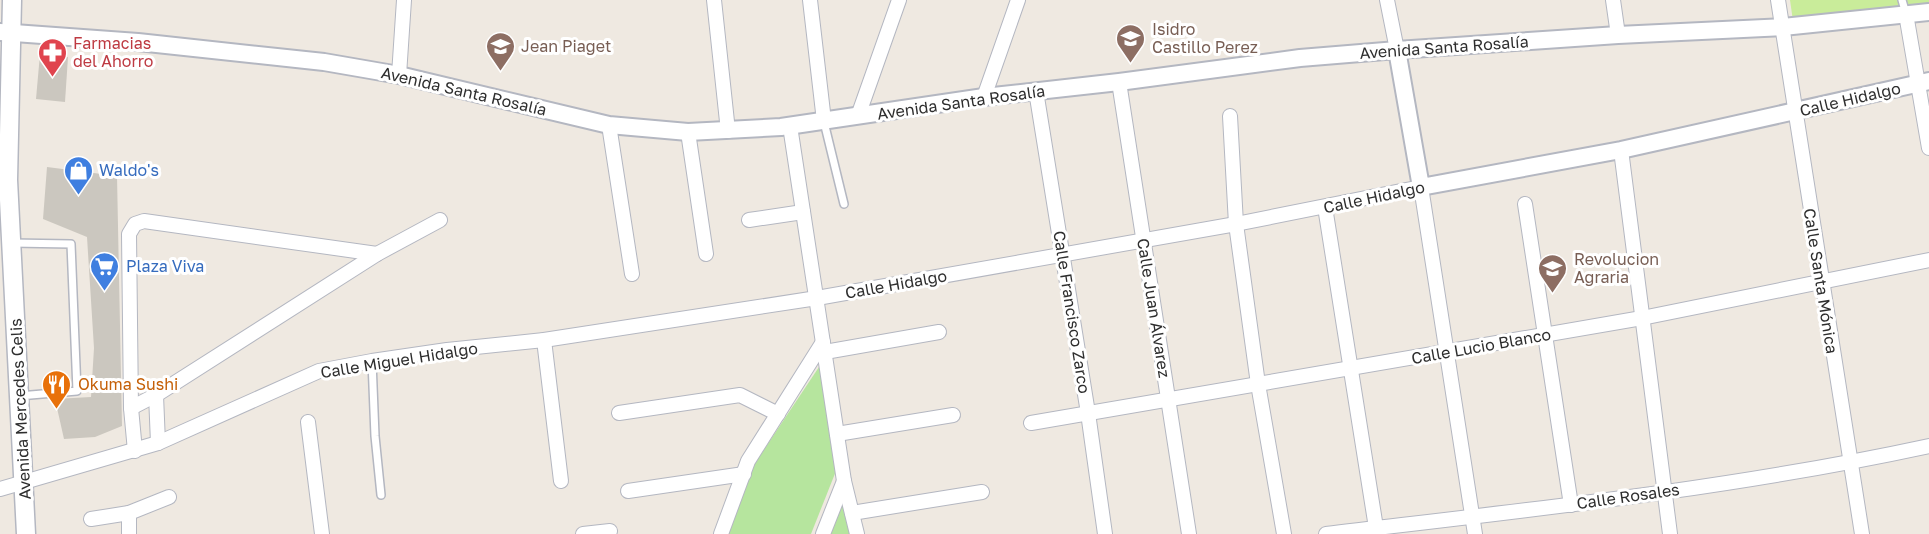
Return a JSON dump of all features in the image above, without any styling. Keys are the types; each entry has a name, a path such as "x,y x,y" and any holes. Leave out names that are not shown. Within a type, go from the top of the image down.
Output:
{"main road":[{"name":"Avenida Mercedes Celis","path":"12,0 5,32 8,180 26,534"}],"street":[{"path":"399,75 404,0"},
{"path":"714,0 728,131"},
{"path":"810,0 824,121"},
{"path":"858,116 899,0"},
{"path":"984,96 1017,0"},
{"path":"1387,0 1421,188 1475,534"},
{"path":"1613,0 1618,35"},
{"name":"Calle Santa Mónica","path":"1778,0 1862,534"},
{"name":"Avenida Santa Rosalía","path":"5,32 250,53 324,62 399,75 609,125 688,132 790,126 984,96 1119,82 1300,58 1618,35 1782,27 1904,7 1929,12"},
{"path":"1904,7 1924,82 1929,148"},
{"name":"Calle Juan Álvarez","path":"1119,82 1189,534"},
{"name":"Calle Hidalgo","path":"817,298 1144,241 1621,150 1924,82"},
{"name":"Calle Francisco Zarco","path":"1036,91 1088,413 1105,534"},
{"path":"1230,116 1236,224 1258,384 1284,534"},
{"path":"609,125 632,274"},
{"path":"790,126 844,481 857,534"},
{"path":"688,132 706,255"},
{"path":"1621,150 1670,534"},
{"path":"1525,204 1571,505"},
{"path":"1325,207 1377,531"},
{"path":"749,220 803,212"},
{"path":"131,408 156,395 377,254 440,220"},
{"path":"135,451 131,408 129,234 135,224 144,221 377,254"},
{"name":"Calle Lucio Blanco","path":"1031,423 1642,318 1929,260"},
{"name":"Calle Miguel Hidalgo","path":"0,489 158,443 319,371 447,350 544,339 817,298"},
{"path":"722,534 748,461 824,347 939,332"},
{"path":"544,339 561,482"},
{"path":"156,395 158,443"},
{"path":"619,413 740,395 778,414"},
{"path":"837,434 953,415"},
{"path":"308,422 322,534"},
{"name":"Calle Rosales","path":"1326,534 1377,531 1571,505 1851,463 1929,446"},
{"path":"628,491 744,474"},
{"path":"823,534 844,481"},
{"path":"852,513 982,492"},
{"path":"91,519 129,513 169,498"},
{"path":"129,513 129,534"},
{"path":"583,534 610,531"}],"lane":[{"path":"824,121 844,204"},
{"path":"12,243 70,244 71,255 77,391 19,396"},
{"path":"372,361 375,436 381,495"}],"green space":[{"path":"1790,0 1929,0 1929,8 1793,21"},
{"path":"821,364 838,466 811,534 726,534 751,469"},
{"path":"845,494 855,534 829,534"}],"building":[{"name":"Farmacias del Ahorro","path":"40,54 68,57 65,102 36,99"},
{"name":"Plaza Viva","path":"47,167 117,176 122,426 95,437 64,439 55,399 91,397 94,348 87,237 43,219"}],"place":[{"name":"Isidro Castillo Perez","path":"1131,64"},
{"name":"Jean Piaget","path":"500,72"},
{"name":"Farmacias del Ahorro","path":"52,78"},
{"name":"Waldo's","path":"78,196"},
{"name":"Plaza Viva","path":"105,292"},
{"name":"Revolucion Agraria","path":"1553,294"},
{"name":"Okuma Sushi","path":"57,410"}]}
